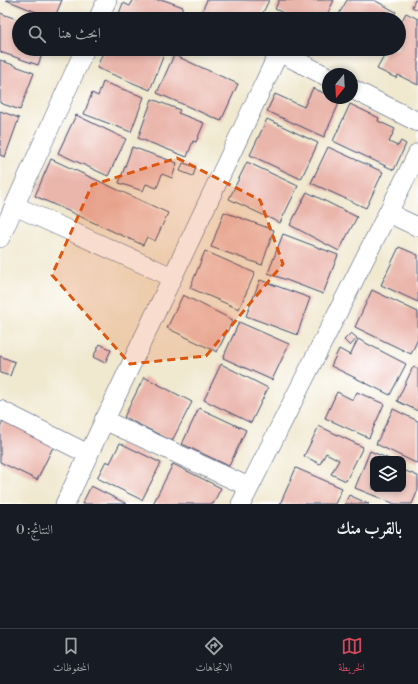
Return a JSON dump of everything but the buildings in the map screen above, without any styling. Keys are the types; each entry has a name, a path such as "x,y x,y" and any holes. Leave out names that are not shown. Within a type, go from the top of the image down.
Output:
{"street":[{"path":"101,12 107,0"},
{"path":"1,231 15,206 82,56"},
{"path":"64,504 277,56"},
{"path":"287,56 322,74"},
{"path":"358,92 418,122"},
{"path":"241,504 418,153"},
{"path":"15,206 172,277"},
{"path":"388,213 418,227"},
{"path":"0,410 88,454"},
{"path":"104,420 249,487"}],"highlighted area":[{"path":"177,158 260,200 283,264 206,356 130,364 52,275 92,185"}]}
